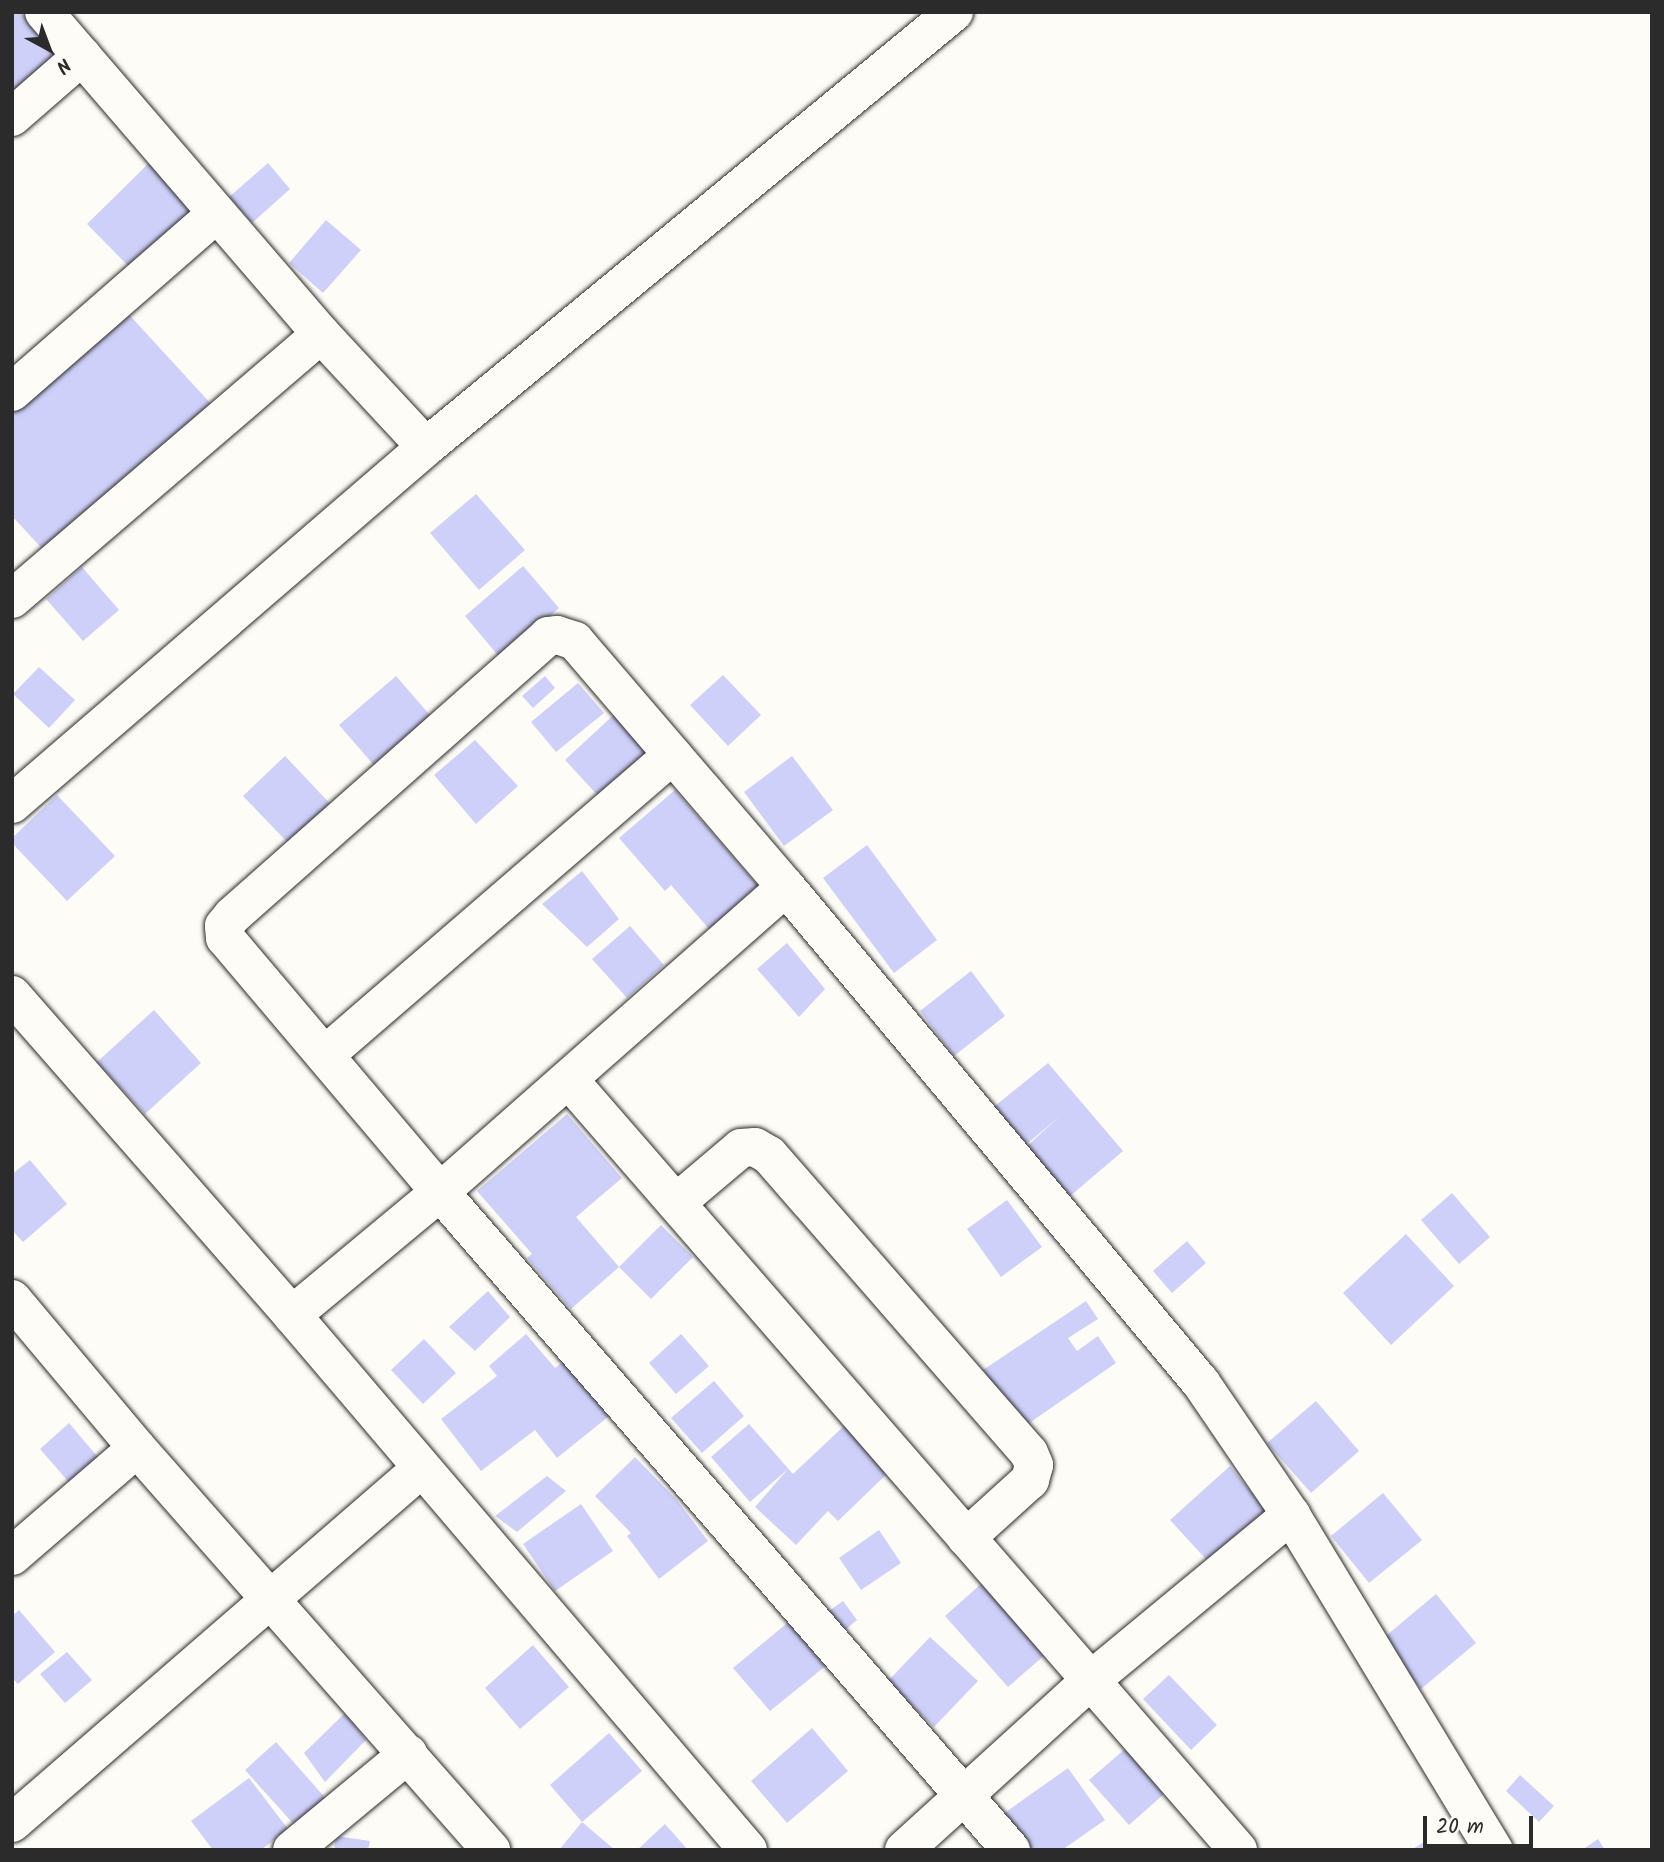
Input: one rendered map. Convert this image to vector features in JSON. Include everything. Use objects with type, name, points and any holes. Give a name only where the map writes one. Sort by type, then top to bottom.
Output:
[{"type":"street","points":[[44,12],[321,334],[426,447]]},
{"type":"street","points":[[12,804],[426,447],[954,12]]},
{"type":"street","points":[[12,117],[82,57]]},
{"type":"street","points":[[12,391],[217,213]]},
{"type":"street","points":[[12,599],[321,334]]},
{"type":"street","points":[[1011,1850],[440,1192],[225,938],[224,926],[232,916],[540,642],[557,635],[575,641],[786,887],[1186,1365],[1238,1433],[1291,1516],[1494,1850]]},
{"type":"street","points":[[325,1055],[673,755]]},
{"type":"street","points":[[292,1315],[440,1192],[786,887]]},
{"type":"street","points":[[12,995],[292,1315],[748,1850]]},
{"type":"street","points":[[569,1080],[1238,1850]]},
{"type":"street","points":[[676,1203],[741,1148],[755,1147],[769,1155],[1029,1453],[1034,1465],[1030,1480],[966,1538]]},
{"type":"street","points":[[18,1318],[271,1598],[491,1850]]},
{"type":"street","points":[[12,1556],[137,1448]]},
{"type":"street","points":[[12,1823],[422,1468]]},
{"type":"street","points":[[904,1850],[1090,1681],[1291,1516]]},
{"type":"street","points":[[292,1850],[408,1754]]},
{"type":"building","points":[[12,12],[20,12],[64,54],[12,108]]},
{"type":"building","points":[[150,162],[204,216],[141,279],[87,224]]},
{"type":"building","points":[[268,163],[290,189],[252,223],[229,197]]},
{"type":"building","points":[[326,220],[361,250],[323,293],[289,263]]},
{"type":"building","points":[[123,308],[213,406],[48,555],[12,516],[12,408]]},
{"type":"building","points":[[476,494],[525,550],[479,590],[430,533]]},
{"type":"building","points":[[523,566],[559,608],[501,659],[465,616]]},
{"type":"building","points":[[82,567],[119,610],[83,641],[46,599]]},
{"type":"building","points":[[39,667],[75,700],[49,728],[13,694]]},
{"type":"building","points":[[723,675],[761,715],[728,746],[690,705]]},
{"type":"building","points":[[396,676],[436,722],[379,771],[339,725]]},
{"type":"building","points":[[545,676],[555,688],[533,708],[522,696]]},
{"type":"building","points":[[578,683],[604,713],[556,752],[531,722]]},
{"type":"building","points":[[619,710],[656,751],[602,800],[565,760]]},
{"type":"building","points":[[475,740],[518,786],[476,824],[434,775]]},
{"type":"building","points":[[285,756],[338,812],[296,851],[243,796]]},
{"type":"building","points":[[792,756],[833,810],[784,846],[744,792]]},
{"type":"building","points":[[675,790],[765,894],[716,937],[671,885],[665,891],[619,838]]},
{"type":"building","points":[[57,795],[115,856],[67,901],[12,843],[12,838]]},
{"type":"building","points":[[867,845],[937,940],[894,973],[823,878]]},
{"type":"building","points":[[582,871],[619,919],[587,947],[542,904]]},
{"type":"building","points":[[630,926],[664,965],[627,998],[592,959]]},
{"type":"building","points":[[787,943],[825,989],[799,1017],[757,969]]},
{"type":"building","points":[[971,971],[1005,1016],[954,1056],[920,1011]]},
{"type":"building","points":[[154,1010],[201,1063],[145,1114],[97,1062]]},
{"type":"building","points":[[1048,1063],[1123,1151],[1069,1197],[1026,1147],[1060,1116],[1022,1148],[990,1110]]},
{"type":"building","points":[[567,1114],[622,1178],[576,1217],[619,1267],[571,1309],[527,1258],[532,1254],[477,1191]]},
{"type":"building","points":[[30,1160],[67,1204],[23,1242],[12,1230],[12,1174]]},
{"type":"building","points":[[1452,1193],[1490,1237],[1459,1264],[1421,1220]]},
{"type":"building","points":[[1007,1200],[1042,1247],[1001,1277],[967,1229]]},
{"type":"building","points":[[661,1225],[693,1257],[651,1299],[619,1267]]},
{"type":"building","points":[[1406,1234],[1454,1286],[1391,1345],[1343,1293]]},
{"type":"building","points":[[1187,1241],[1206,1263],[1172,1293],[1153,1271]]},
{"type":"building","points":[[488,1291],[510,1317],[475,1351],[449,1327]]},
{"type":"building","points":[[1086,1301],[1098,1319],[1068,1338],[1077,1351],[1098,1336],[1116,1363],[1022,1428],[983,1370]]},
{"type":"building","points":[[526,1334],[555,1368],[570,1357],[614,1412],[557,1458],[535,1430],[481,1471],[441,1419],[497,1376],[489,1366]]},
{"type":"building","points":[[681,1334],[709,1366],[676,1394],[649,1363]]},
{"type":"building","points":[[424,1339],[456,1373],[423,1404],[391,1370]]},
{"type":"building","points":[[714,1381],[744,1416],[702,1453],[671,1418]]},
{"type":"building","points":[[1316,1401],[1359,1451],[1311,1493],[1267,1443]]},
{"type":"building","points":[[69,1423],[102,1462],[73,1487],[40,1449]]},
{"type":"building","points":[[749,1424],[793,1474],[845,1425],[890,1471],[838,1521],[828,1511],[796,1545],[755,1507],[788,1469],[750,1502],[711,1457]]},
{"type":"building","points":[[635,1457],[676,1499],[708,1541],[659,1579],[627,1536],[631,1533],[595,1496]]},
{"type":"building","points":[[1230,1466],[1272,1518],[1215,1569],[1170,1520]]},
{"type":"building","points":[[547,1476],[566,1491],[517,1532],[495,1516]]},
{"type":"building","points":[[1383,1493],[1422,1540],[1369,1583],[1331,1536]]},
{"type":"building","points":[[581,1504],[613,1551],[555,1591],[523,1544]]},
{"type":"building","points":[[879,1530],[901,1563],[861,1590],[839,1558]]},
{"type":"building","points":[[982,1583],[1046,1654],[1008,1687],[945,1616]]},
{"type":"building","points":[[1436,1594],[1476,1643],[1421,1689],[1381,1640]]},
{"type":"building","points":[[843,1601],[857,1620],[844,1631],[829,1611]]},
{"type":"building","points":[[19,1610],[55,1652],[18,1684],[12,1678],[12,1616]]},
{"type":"building","points":[[792,1619],[828,1664],[770,1711],[733,1668]]},
{"type":"building","points":[[930,1637],[978,1681],[934,1727],[887,1682]]},
{"type":"building","points":[[533,1645],[569,1687],[520,1729],[485,1688]]},
{"type":"building","points":[[67,1652],[92,1680],[65,1703],[40,1674]]},
{"type":"building","points":[[1169,1675],[1217,1725],[1191,1750],[1143,1699]]},
{"type":"building","points":[[345,1713],[366,1740],[325,1782],[304,1753]]},
{"type":"building","points":[[812,1728],[848,1771],[787,1823],[751,1781]]},
{"type":"building","points":[[609,1733],[642,1771],[582,1822],[550,1785]]},
{"type":"building","points":[[276,1742],[336,1810],[306,1838],[245,1770]]},
{"type":"building","points":[[1125,1749],[1164,1794],[1129,1825],[1089,1780]]},
{"type":"building","points":[[1068,1768],[1105,1820],[1062,1850],[1028,1850],[1003,1814]]},
{"type":"building","points":[[1520,1775],[1554,1806],[1539,1822],[1506,1791]]},
{"type":"building","points":[[249,1778],[288,1829],[261,1850],[213,1850],[191,1821]]},
{"type":"building","points":[[582,1822],[615,1850],[559,1850]]},
{"type":"building","points":[[665,1824],[688,1850],[637,1850]]},
{"type":"building","points":[[336,1836],[370,1841],[368,1850],[334,1850]]},
{"type":"building","points":[[1598,1839],[1605,1850],[1582,1850]]},
{"type":"building","points":[[1424,1842],[1429,1850],[1411,1850]]}]
